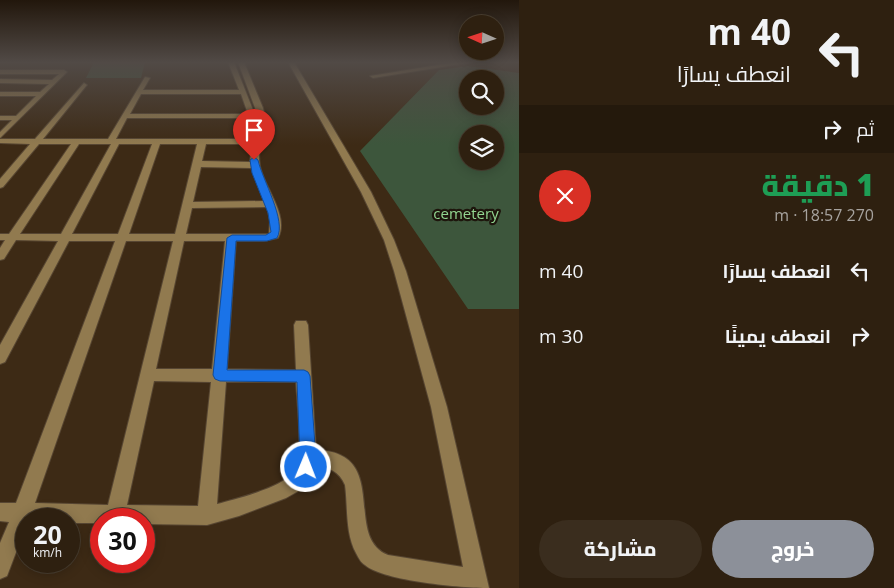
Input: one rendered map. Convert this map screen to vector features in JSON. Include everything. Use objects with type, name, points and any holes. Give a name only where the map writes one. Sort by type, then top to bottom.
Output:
[{"type":"street","points":[[0,136],[47,89]]},
{"type":"street","points":[[0,185],[80,89]]},
{"type":"street","points":[[0,358],[65,237],[140,89]]},
{"type":"street","points":[[0,141],[256,142],[265,139],[266,136],[259,108],[252,89]]},
{"type":"street","points":[[306,89],[362,184],[377,214],[400,271],[439,407],[477,584],[376,562],[366,552],[360,540],[353,484],[348,471],[344,466],[332,460],[308,459]]},
{"type":"street","points":[[0,236],[267,238],[274,236],[275,223],[255,165],[256,142],[251,116],[242,92],[138,92]]},
{"type":"street","points":[[0,94],[42,94]]},
{"type":"street","points":[[0,102],[34,102]]},
{"type":"street","points":[[125,116],[251,116]]},
{"type":"street","points":[[0,118],[18,118]]},
{"type":"street","points":[[0,256],[77,142]]},
{"type":"street","points":[[23,508],[157,142]]},
{"type":"street","points":[[117,508],[202,142]]},
{"type":"street","points":[[197,164],[255,165]]},
{"type":"street","points":[[188,205],[270,204]]},
{"type":"street","points":[[208,516],[232,238]]},
{"type":"street","points":[[155,516],[208,516],[224,513],[290,487],[303,475],[308,459],[301,325]]},
{"type":"street","points":[[148,375],[304,376]]},
{"type":"street","points":[[0,512],[15,512]]},
{"type":"street","points":[[0,569],[15,530]]},
{"type":"green space","name":"cemetery","points":[[420,89],[459,89],[459,115],[504,115],[504,89],[519,89],[519,309],[468,309],[360,151]]},
{"type":"route","points":[[254,160],[256,173],[273,213],[276,232],[270,238],[232,238],[220,375],[304,376],[308,459],[306,467]]}]
